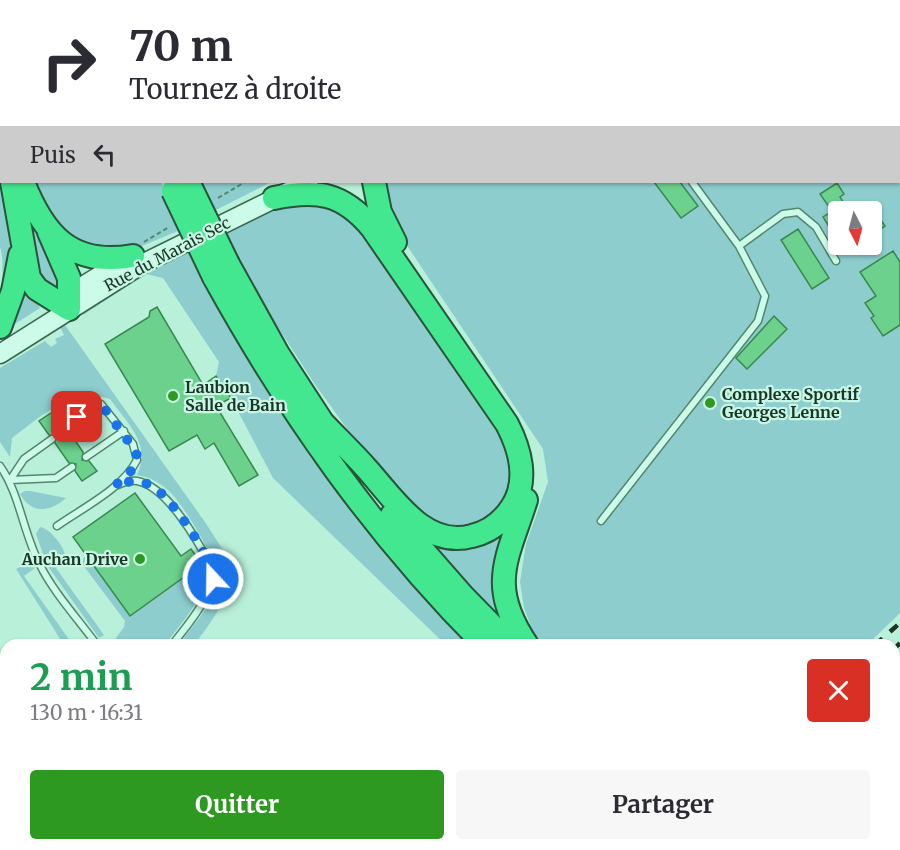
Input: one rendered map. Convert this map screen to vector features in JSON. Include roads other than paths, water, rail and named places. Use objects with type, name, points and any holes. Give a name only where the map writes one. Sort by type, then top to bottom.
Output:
[{"type":"highway","points":[[12,183],[25,266],[32,283],[65,302],[65,265],[24,183]]},
{"type":"highway","points":[[322,422],[412,519],[438,536],[466,538],[487,531],[504,518],[519,492],[521,477],[519,454],[507,424],[382,242],[359,213],[342,183]]},
{"type":"highway","points":[[360,183],[378,220],[504,402],[523,440],[528,464],[528,488],[507,552],[504,585],[511,618],[523,639]]},
{"type":"highway","points":[[374,183],[380,212],[396,244]]},
{"type":"highway","points":[[180,185],[273,380],[329,462],[385,534],[480,639]]},
{"type":"highway","points":[[278,190],[319,194],[339,200],[359,213]]},
{"type":"highway","points":[[49,232],[62,244],[87,256],[110,258],[134,256]]},
{"type":"highway","points":[[0,327],[15,282],[21,242]]},
{"type":"highway","points":[[221,271],[322,422],[408,535],[504,639]]},
{"type":"street","name":"Rue du Marais Sec","points":[[0,354],[65,302],[134,256],[278,190],[304,183]]},
{"type":"street","name":"Rue du Marais Sec","points":[[0,339],[65,302],[278,190]]},
{"type":"lane","points":[[601,521],[758,321],[765,296],[739,246],[693,183]]},
{"type":"lane","points":[[739,246],[783,214],[798,212],[816,227],[836,261]]},
{"type":"lane","points":[[57,526],[115,486],[132,470],[137,460],[137,453],[124,431],[101,404],[89,408],[65,426]]},
{"type":"lane","points":[[87,457],[124,431]]},
{"type":"lane","points":[[10,480],[24,459],[52,439]]},
{"type":"lane","points":[[0,465],[10,480],[17,508],[40,566],[93,639]]},
{"type":"lane","points":[[10,480],[56,478],[72,467]]},
{"type":"lane","points":[[115,486],[129,480],[154,488],[168,501],[212,568],[213,579],[208,591],[176,639]]},
{"type":"railway","points":[[882,639],[900,623]]},
{"type":"place","name":"Laubion Salle de Bain","points":[[173,396]]},
{"type":"place","name":"Complexe Sportif Georges Lenne","points":[[710,403]]},
{"type":"place","name":"Auchan Drive","points":[[140,559]]}]
